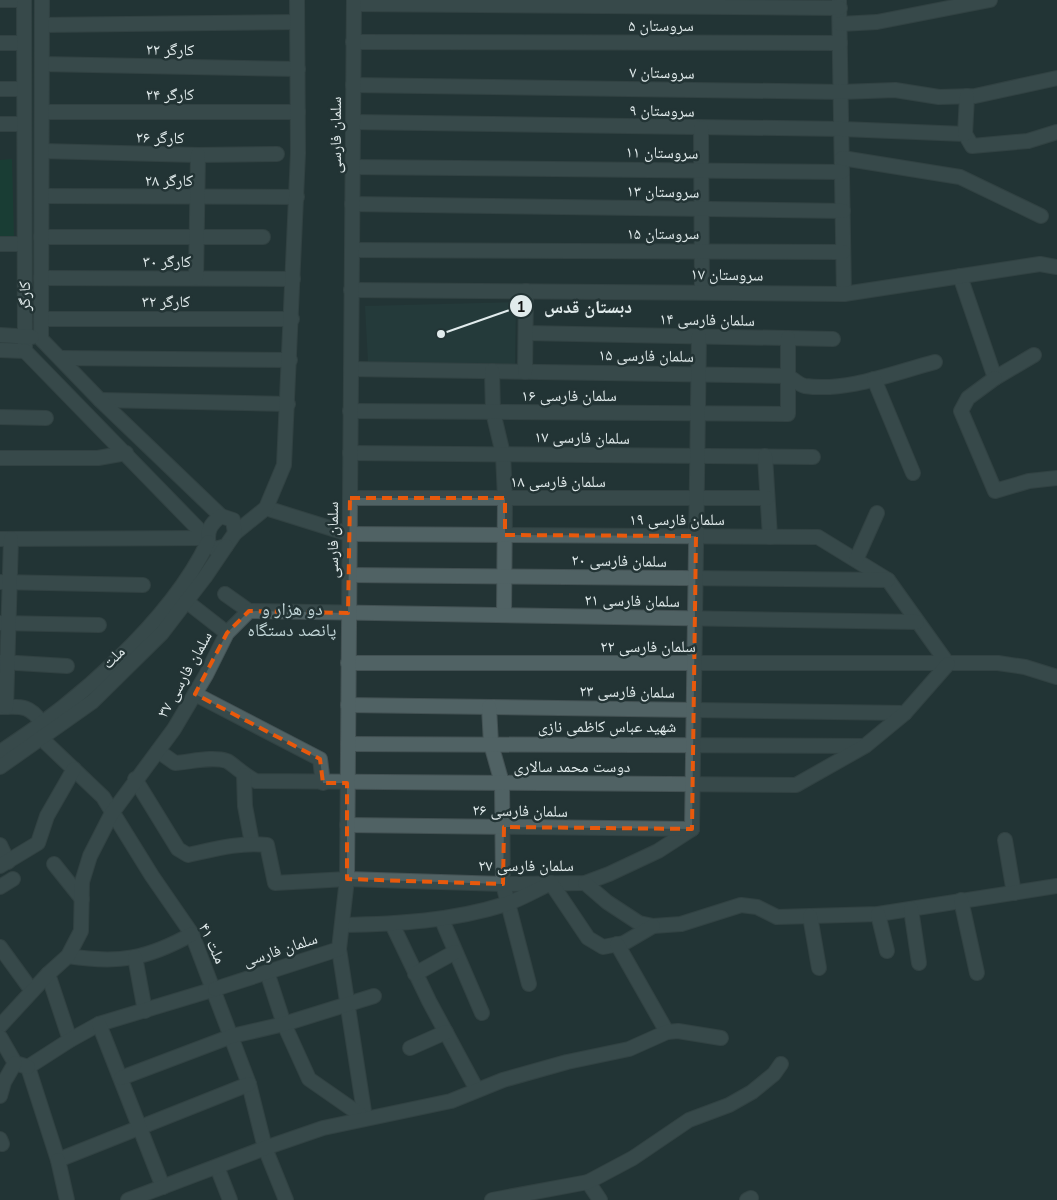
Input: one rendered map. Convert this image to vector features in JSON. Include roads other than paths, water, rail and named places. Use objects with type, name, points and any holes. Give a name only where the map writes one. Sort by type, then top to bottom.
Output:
[{"type":"street","points":[[0,0],[24,0]]},
{"type":"street","name":"کارگر","points":[[24,0],[25,351]]},
{"type":"street","name":"کارگر","points":[[41,339],[42,0]]},
{"type":"street","points":[[25,351],[126,453],[215,549],[226,546],[234,533],[266,508],[284,465],[288,404],[297,197],[297,0]]},
{"type":"street","points":[[840,24],[877,22],[990,0]]},
{"type":"street","points":[[354,2],[483,5],[840,4],[844,294]]},
{"type":"street","name":"سلمان فارسی","points":[[22,1065],[99,1024],[339,949],[347,879],[354,2]]},
{"type":"street","points":[[42,25],[297,22]]},
{"type":"street","name":"سروستان ۵","points":[[353,42],[840,44]]},
{"type":"street","points":[[0,43],[24,43]]},
{"type":"street","name":"کارگر ۲۲","points":[[42,64],[298,69]]},
{"type":"street","name":"سروستان ۷","points":[[353,85],[841,92],[895,90],[939,97],[966,96],[1057,78]]},
{"type":"street","points":[[0,89],[24,90]]},
{"type":"street","points":[[966,96],[965,134],[972,146],[1028,141],[1057,132]]},
{"type":"street","name":"کارگر ۲۴","points":[[42,112],[298,112]]},
{"type":"street","name":"سروستان ۹","points":[[353,122],[842,129],[965,134]]},
{"type":"street","points":[[0,124],[24,124]]},
{"type":"street","points":[[702,128],[702,292]]},
{"type":"street","name":"کارگر ۲۶","points":[[42,151],[198,155],[277,154]]},
{"type":"street","points":[[196,278],[198,155]]},
{"type":"street","name":"سروستان ۱۱","points":[[352,167],[702,170],[842,165],[960,177],[1041,216]]},
{"type":"street","name":"کارگر ۲۸","points":[[42,196],[297,197]]},
{"type":"street","name":"سروستان ۱۳","points":[[352,204],[843,211]]},
{"type":"street","name":"کارگر ۳۰","points":[[41,237],[263,237]]},
{"type":"street","points":[[0,244],[24,244]]},
{"type":"street","name":"سروستان ۱۵","points":[[352,250],[844,252]]},
{"type":"street","name":"سروستان ۱۷","points":[[526,291],[844,294],[1040,264],[1057,267]]},
{"type":"street","points":[[960,276],[995,378]]},
{"type":"street","name":"کارگر ۳۰","points":[[41,278],[293,279]]},
{"type":"street","points":[[351,290],[526,291],[525,372]]},
{"type":"street","name":"کارگر ۳۲","points":[[41,319],[292,319]]},
{"type":"street","name":"سلمان فارسی ۱۴","points":[[526,333],[833,338]]},
{"type":"street","points":[[0,334],[24,335],[41,339],[100,400],[221,516],[232,520],[234,533]]},
{"type":"street","points":[[692,829],[699,336]]},
{"type":"street","points":[[788,338],[788,376]]},
{"type":"street","points":[[0,350],[25,351],[41,339]]},
{"type":"street","points":[[1034,355],[995,378],[968,398],[961,411],[994,491],[1029,481],[1057,478]]},
{"type":"street","points":[[60,358],[290,360]]},
{"type":"street","name":"سلمان فارسی ۱۵","points":[[351,369],[788,376],[803,386],[833,386],[874,379],[935,362]]},
{"type":"street","points":[[492,371],[492,412],[503,454],[505,498],[504,615]]},
{"type":"street","name":"سلمان فارسی ۱۶","points":[[350,411],[788,414],[788,376]]},
{"type":"street","points":[[874,379],[913,473]]},
{"type":"street","points":[[100,400],[288,404]]},
{"type":"street","points":[[0,417],[46,418]]},
{"type":"street","name":"سلمان فارسی ۱۷","points":[[350,452],[814,457]]},
{"type":"street","points":[[0,458],[98,458],[126,453]]},
{"type":"street","points":[[765,456],[770,537]]},
{"type":"street","name":"سلمان فارسی ۱۸","points":[[350,498],[767,498]]},
{"type":"street","name":"سلمان فارسی ۱۹","points":[[266,508],[349,534],[818,537],[888,580],[948,664]]},
{"type":"street","points":[[856,560],[878,513]]},
{"type":"street","points":[[208,540],[212,524],[221,516]]},
{"type":"street","points":[[42,722],[34,712],[24,707],[3,707],[5,539],[208,540]]},
{"type":"street","name":"ملت","points":[[0,752],[85,690],[154,622],[197,565],[208,540]]},
{"type":"street","name":"ملت","points":[[0,767],[92,702],[162,633],[226,546]]},
{"type":"street","name":"سلمان فارسی ۲۰","points":[[349,575],[888,580]]},
{"type":"street","points":[[5,582],[143,584]]},
{"type":"street","points":[[225,594],[249,611],[348,613]]},
{"type":"street","points":[[186,601],[226,633]]},
{"type":"street","name":"سلمان فارسی ۳۷","points":[[68,956],[81,931],[82,882],[90,856],[112,813],[158,750],[195,694],[226,633],[249,611]]},
{"type":"street","name":"سلمان فارسی ۲۱","points":[[348,613],[917,622]]},
{"type":"street","points":[[4,623],[98,625]]},
{"type":"street","points":[[3,662],[67,666]]},
{"type":"street","name":"سلمان فارسی ۲۲","points":[[348,663],[948,664]]},
{"type":"street","points":[[865,746],[905,713],[948,664],[998,663],[1025,667],[1057,677]]},
{"type":"street","points":[[195,694],[320,758],[323,782]]},
{"type":"street","name":"سلمان فارسی ۲۳","points":[[348,705],[905,713]]},
{"type":"street","points":[[489,707],[491,744],[502,783],[504,827],[503,884],[529,984]]},
{"type":"street","name":"ملت ۴۱","points":[[41,738],[104,797],[112,813],[192,934],[215,989],[249,1084],[265,1148],[286,1200]]},
{"type":"street","name":"شهید عباس کاظمی نازی","points":[[348,744],[865,746]]},
{"type":"street","name":"دوست محمد سالاری","points":[[158,750],[175,763],[214,759],[228,762],[244,775],[256,781],[796,785],[865,746]]},
{"type":"street","points":[[0,845],[4,864],[38,843],[47,816],[74,769]]},
{"type":"street","points":[[135,779],[178,849],[188,855],[252,843],[244,806],[244,775]]},
{"type":"street","name":"سلمان فارسی ۲۶","points":[[347,826],[692,829]]},
{"type":"street","name":"سلمان فارسی ۲۷","points":[[252,843],[268,845],[275,883],[347,879],[503,884],[585,883],[658,851],[692,829]]},
{"type":"street","points":[[1004,840],[1014,893]]},
{"type":"street","points":[[54,864],[82,899]]},
{"type":"street","points":[[0,887],[12,879]]},
{"type":"street","points":[[342,925],[442,920],[507,903],[551,883],[588,938],[603,947],[624,943],[653,926]]},
{"type":"street","points":[[585,883],[607,902],[639,923],[653,926],[682,924],[741,905],[757,907],[777,917],[878,914],[1057,886]]},
{"type":"street","points":[[961,900],[978,972]]},
{"type":"street","points":[[911,909],[919,963]]},
{"type":"street","points":[[878,914],[887,951]]},
{"type":"street","points":[[810,916],[819,968]]},
{"type":"street","points":[[442,920],[482,1013]]},
{"type":"street","points":[[392,924],[415,974],[477,1090]]},
{"type":"street","points":[[0,1026],[48,974],[68,956],[99,961],[135,957],[162,950],[192,934]]},
{"type":"street","points":[[617,944],[667,1032]]},
{"type":"street","points":[[0,947],[32,991]]},
{"type":"street","points":[[339,949],[365,1118]]},
{"type":"street","points":[[415,974],[455,952]]},
{"type":"street","points":[[135,957],[145,1011]]},
{"type":"street","points":[[267,972],[284,1024],[309,1079],[365,1118]]},
{"type":"street","points":[[48,974],[70,1040]]},
{"type":"street","points":[[120,1078],[232,1036],[284,1024],[374,996]]},
{"type":"street","points":[[99,1024],[163,1187]]},
{"type":"street","points":[[128,1200],[323,1128],[451,1101],[477,1090],[567,1062],[628,1049],[667,1032],[678,1031],[721,1038]]},
{"type":"street","points":[[410,1048],[446,1032]]},
{"type":"street","points":[[0,1037],[22,1065],[58,1160],[67,1200]]},
{"type":"street","points":[[492,1200],[588,1182],[632,1158],[689,1120],[728,1105],[752,1092],[774,1074],[781,1064]]},
{"type":"street","points":[[0,1096],[4,1082],[22,1065]]},
{"type":"street","points":[[58,1160],[249,1084]]},
{"type":"street","points":[[217,1167],[230,1200]]},
{"type":"street","points":[[588,1182],[600,1200]]},
{"type":"place","name":"دبستان قدس","points":[[441,334]]},
{"type":"district","name":"دو هزار و پانصد دستگاه","points":[[292,619]]}]
